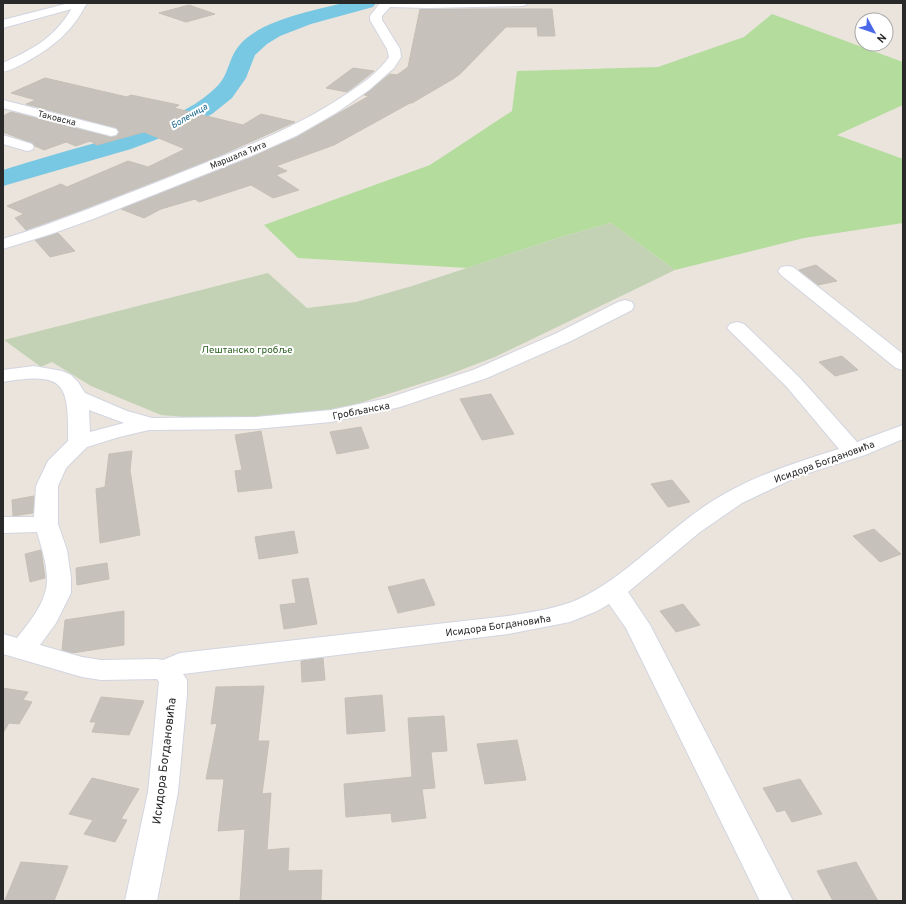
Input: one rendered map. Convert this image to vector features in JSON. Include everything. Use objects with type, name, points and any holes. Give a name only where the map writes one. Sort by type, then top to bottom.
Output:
[{"type":"street","points":[[3,24],[81,3]]},
{"type":"street","points":[[3,68],[33,53],[56,38],[73,19],[81,3]]},
{"type":"street","points":[[386,3],[428,5],[522,3]]},
{"type":"street","name":"Маршала Тита","points":[[3,244],[65,224],[232,158],[290,133],[315,119],[379,77],[392,63],[395,57],[394,51],[376,20],[376,16],[386,3]]},
{"type":"street","name":"Таковска","points":[[3,104],[111,132]]},
{"type":"street","points":[[3,139],[27,147]]},
{"type":"street","points":[[787,271],[903,364]]},
{"type":"street","name":"Гробљанска","points":[[46,524],[47,486],[56,466],[79,442],[108,433],[149,424],[256,423],[330,416],[393,403],[480,374],[564,337],[625,306]]},
{"type":"street","points":[[737,328],[793,382],[853,451]]},
{"type":"street","points":[[3,376],[33,372],[50,373],[70,384],[76,397],[79,442]]},
{"type":"street","points":[[76,397],[120,415],[149,424]]},
{"type":"street","name":"Исидора Богдановића","points":[[140,901],[163,792],[173,695],[173,680],[166,671],[180,663],[508,625],[561,616],[588,605],[613,590],[692,527],[734,498],[791,471],[899,437]]},
{"type":"street","points":[[3,525],[46,524],[55,550],[59,578],[58,593],[43,624],[13,647]]},
{"type":"street","points":[[613,590],[637,625],[777,901]]},
{"type":"street","points":[[13,647],[82,667],[101,670],[157,669],[166,671]]},
{"type":"green space","points":[[772,14],[854,44],[854,52],[876,52],[903,62],[903,105],[837,135],[903,159],[903,223],[804,238],[675,270],[611,223],[564,236],[467,268],[298,258],[264,225],[430,165],[512,111],[517,71],[658,67],[744,37]]},
{"type":"green space","name":"Лештанско гробље","points":[[611,223],[675,270],[495,357],[445,376],[334,411],[296,417],[209,419],[161,415],[91,386],[52,362],[41,367],[4,340],[268,273],[307,308],[356,302],[412,286],[564,236]]},
{"type":"building","points":[[189,5],[215,14],[186,22],[159,13]]},
{"type":"building","points":[[420,9],[552,9],[555,36],[538,36],[537,27],[506,27],[460,74],[453,79],[334,145],[276,166],[287,171],[276,175],[299,190],[273,198],[251,185],[199,202],[195,199],[161,209],[144,218],[121,209],[252,157],[297,137],[369,96],[364,95],[390,74],[397,75],[408,67]]},
{"type":"building","points":[[353,68],[374,71],[347,92],[326,88]]},
{"type":"building","points":[[45,78],[127,97],[131,95],[179,105],[174,108],[243,125],[261,114],[295,122],[212,159],[26,230],[15,218],[24,214],[7,206],[61,184],[67,187],[128,161],[148,167],[185,149],[144,132],[97,145],[90,141],[76,146],[66,142],[44,150],[32,143],[3,132],[3,116],[11,112],[111,137],[117,136],[119,131],[116,128],[26,104],[36,100],[11,93]]},
{"type":"building","points":[[58,233],[75,251],[50,257],[35,240]]},
{"type":"building","points":[[816,265],[837,281],[818,285],[799,270]]},
{"type":"building","points":[[842,356],[858,370],[835,376],[819,362]]},
{"type":"building","points":[[491,394],[514,434],[482,440],[460,399]]},
{"type":"building","points":[[361,427],[369,448],[337,454],[330,432]]},
{"type":"building","points":[[261,431],[272,488],[238,492],[235,471],[242,470],[235,435]]},
{"type":"building","points":[[132,451],[130,470],[140,535],[100,543],[96,489],[105,487],[109,454]]},
{"type":"building","points":[[672,480],[690,502],[668,507],[651,484]]},
{"type":"building","points":[[34,496],[33,513],[13,516],[12,500]]},
{"type":"building","points":[[874,529],[901,554],[880,562],[853,536]]},
{"type":"building","points":[[294,531],[298,553],[259,559],[255,537]]},
{"type":"building","points":[[41,550],[45,578],[30,582],[25,554]]},
{"type":"building","points":[[107,563],[109,579],[77,585],[76,568]]},
{"type":"building","points":[[308,578],[317,624],[284,629],[280,605],[296,603],[292,580]]},
{"type":"building","points":[[424,579],[435,605],[398,613],[388,587]]},
{"type":"building","points":[[683,604],[700,625],[676,632],[660,611]]},
{"type":"building","points":[[124,611],[124,645],[72,653],[62,650],[65,620]]},
{"type":"building","points":[[323,658],[325,680],[302,682],[301,661]]},
{"type":"building","points":[[264,686],[258,741],[269,741],[262,794],[271,793],[267,850],[289,848],[288,871],[322,870],[321,901],[240,901],[245,829],[218,831],[224,779],[206,779],[217,723],[211,724],[216,687]]},
{"type":"building","points":[[3,688],[28,692],[23,700],[32,702],[19,724],[9,723],[3,733]]},
{"type":"building","points":[[382,695],[385,731],[347,734],[345,698]]},
{"type":"building","points":[[101,697],[144,701],[129,735],[92,732],[96,722],[90,722]]},
{"type":"building","points":[[444,716],[447,751],[431,752],[435,788],[422,789],[426,818],[392,822],[391,813],[346,817],[344,784],[412,777],[408,718]]},
{"type":"building","points":[[517,740],[526,780],[485,784],[477,744]]},
{"type":"building","points":[[92,778],[139,789],[121,819],[127,820],[115,842],[84,834],[93,820],[69,814]]},
{"type":"building","points":[[800,779],[822,814],[792,822],[785,810],[777,812],[763,788]]},
{"type":"building","points":[[21,862],[68,866],[54,901],[5,900]]},
{"type":"building","points":[[856,862],[878,901],[833,901],[817,871]]},
{"type":"waterway","name":"Болечица","points":[[3,178],[148,135],[186,119],[203,109],[223,93],[235,78],[246,51],[260,39],[273,31],[288,25],[366,3]]}]
